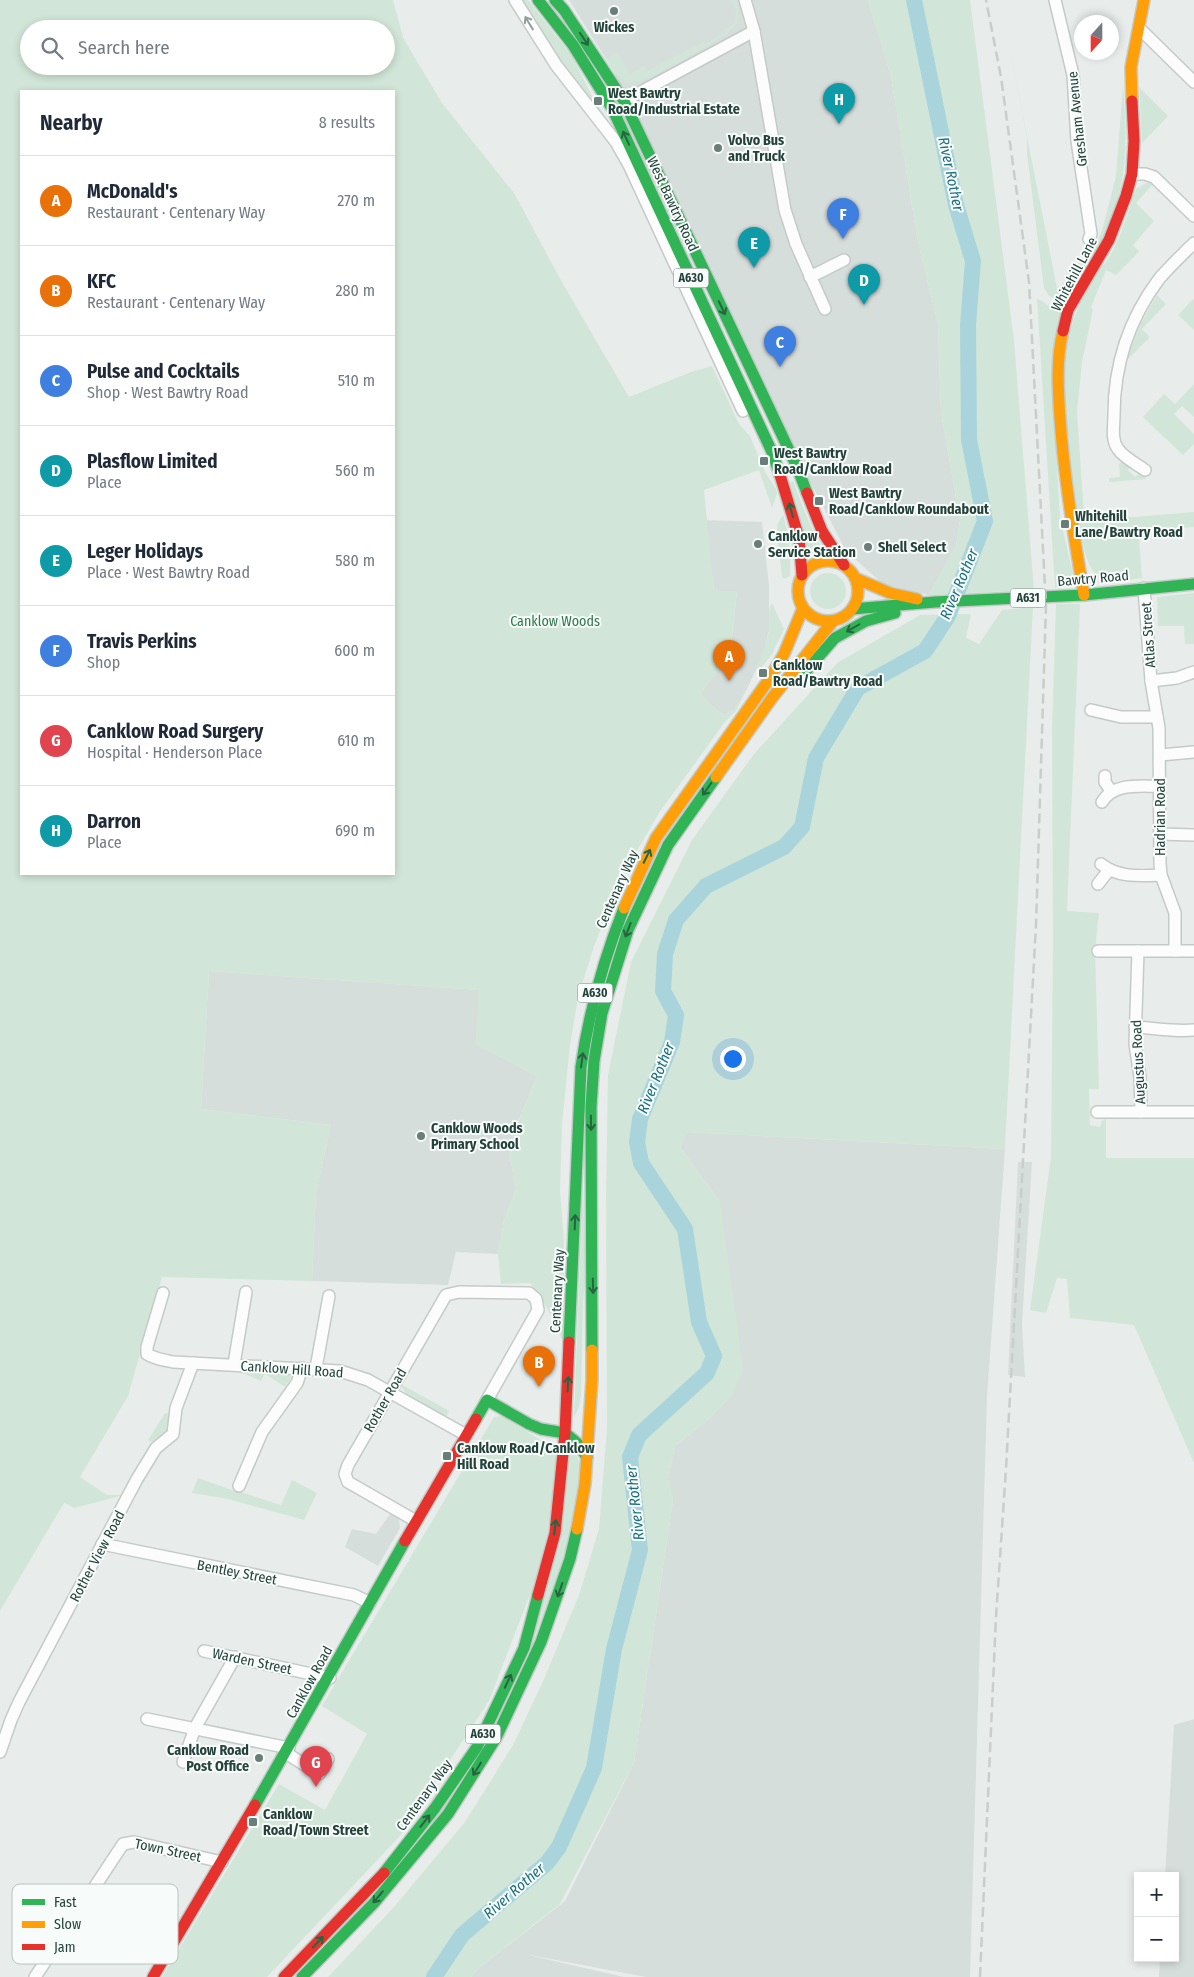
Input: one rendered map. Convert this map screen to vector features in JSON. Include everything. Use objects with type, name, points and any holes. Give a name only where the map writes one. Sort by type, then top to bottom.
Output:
[{"type":"main road","name":"West Bawtry Road","points":[[538,0],[573,45],[612,108],[772,452],[799,538],[802,575]]},
{"type":"main road","name":"West Bawtry Road","points":[[555,0],[564,10],[624,101],[797,467],[822,531],[844,565]]},
{"type":"main road","name":"Whitehill Lane","points":[[1084,595],[1063,466],[1058,383],[1059,348],[1068,310],[1109,240],[1126,196],[1132,174],[1134,141],[1131,66],[1144,0]]},
{"type":"main road","points":[[743,411],[749,425],[772,452]]},
{"type":"main road","points":[[802,575],[809,567],[819,562],[829,560],[844,565]]},
{"type":"main road","name":"A630","points":[[844,565],[855,578]]},
{"type":"main road","name":"A630","points":[[802,575],[798,591],[803,608]]},
{"type":"main road","points":[[852,609],[858,596],[855,578]]},
{"type":"main road","name":"Bawtry Road","points":[[855,578],[890,593],[939,602]]},
{"type":"main road","name":"Bawtry Road","points":[[852,609],[939,602],[972,602],[1084,595],[1194,584]]},
{"type":"main road","name":"A630","points":[[735,749],[835,638],[866,621],[939,602]]},
{"type":"main road","points":[[803,608],[816,619],[833,621]]},
{"type":"main road","name":"Centenary Way","points":[[284,1977],[387,1870],[435,1808],[477,1747],[524,1648],[555,1533],[566,1433],[581,1067],[586,1031],[601,970],[618,921],[656,838],[761,691],[784,654],[803,608]]},
{"type":"main road","name":"A630","points":[[587,1457],[591,1400],[593,1312],[591,1107],[594,1062],[602,1013],[628,930],[668,845],[772,698],[833,621],[845,616],[852,609]]},
{"type":"main road","points":[[487,1400],[535,1426],[566,1433],[578,1443],[587,1457]]},
{"type":"main road","name":"Canklow Road","points":[[178,1935],[330,1678],[370,1602],[487,1400]]},
{"type":"main road","points":[[566,1433],[573,1431],[581,1422],[591,1400]]},
{"type":"main road","name":"Centenary Way","points":[[302,1977],[374,1902],[448,1814],[496,1738],[534,1659],[570,1559],[580,1519],[587,1457]]},
{"type":"main road","name":"Canklow Road","points":[[153,1977],[161,1964]]},
{"type":"street","name":"West Bawtry Road","points":[[515,0],[556,65],[616,142],[629,165],[743,411]]},
{"type":"street","points":[[745,0],[754,31],[785,210],[796,244],[825,309]]},
{"type":"street","name":"Gresham Avenue","points":[[1055,0],[1073,75],[1076,125],[1091,234],[1089,239]]},
{"type":"street","points":[[1139,28],[1194,82]]},
{"type":"street","points":[[624,101],[754,31]]},
{"type":"street","points":[[1132,174],[1145,174],[1154,177],[1194,216]]},
{"type":"street","points":[[1145,470],[1123,454],[1115,444],[1114,408],[1117,371],[1124,344],[1152,290],[1169,268],[1194,243]]},
{"type":"street","points":[[810,277],[844,260]]},
{"type":"street","name":"Atlas Street","points":[[1144,588],[1151,682]]},
{"type":"street","points":[[1151,682],[1177,678],[1194,672]]},
{"type":"street","name":"Hadrian Road","points":[[1151,682],[1157,717],[1160,755],[1161,875],[1175,913],[1175,951]]},
{"type":"street","points":[[1091,710],[1121,717],[1157,717]]},
{"type":"street","points":[[1160,755],[1194,752]]},
{"type":"street","points":[[1105,776],[1105,782],[1111,791]]},
{"type":"street","points":[[1102,802],[1111,791],[1130,787],[1160,786]]},
{"type":"street","points":[[1160,834],[1194,835]]},
{"type":"street","points":[[1098,884],[1105,867],[1133,876],[1161,875]]},
{"type":"street","points":[[1098,951],[1194,951]]},
{"type":"street","name":"Augustus Road","points":[[1138,951],[1139,979],[1135,1044],[1140,1077],[1140,1112]]},
{"type":"street","points":[[1135,1027],[1152,1027],[1170,1032],[1194,1030]]},
{"type":"street","points":[[1096,1112],[1194,1112]]},
{"type":"street","points":[[234,1364],[246,1292]]},
{"type":"street","name":"Rother Road","points":[[416,1521],[348,1482],[345,1474],[446,1295],[458,1292],[494,1292]]},
{"type":"street","name":"Canklow Road","points":[[487,1400],[538,1310],[536,1300],[529,1293],[494,1292]]},
{"type":"street","name":"Canklow Hill Road","points":[[163,1293],[147,1347],[147,1354],[158,1359],[192,1363],[316,1368],[355,1375],[390,1392],[466,1435]]},
{"type":"street","points":[[316,1368],[329,1296]]},
{"type":"street","name":"Rother View Road","points":[[0,1752],[19,1702],[102,1544],[152,1454],[173,1434],[176,1408],[192,1363]]},
{"type":"street","points":[[240,1486],[262,1432],[297,1382],[302,1368]]},
{"type":"street","name":"Bentley Street","points":[[102,1544],[354,1595],[370,1602]]},
{"type":"street","name":"Warden Street","points":[[204,1651],[330,1678]]},
{"type":"street","points":[[183,1762],[195,1728],[235,1657]]},
{"type":"street","points":[[147,1719],[195,1728],[288,1750],[319,1774],[328,1759]]},
{"type":"street","name":"Town Street","points":[[97,1884],[123,1844],[134,1842],[222,1862]]},
{"type":"street","name":"Town Street","points":[[35,1977],[44,1964]]},
{"type":"shaded area","points":[[569,0],[868,0],[891,76],[917,237],[938,324],[941,412],[960,520],[956,546],[929,595],[883,584],[846,551],[798,458],[614,72]]},
{"type":"shaded area","points":[[705,520],[762,522],[769,586],[769,630],[764,652],[748,687],[735,709],[725,715],[717,711],[700,694],[730,654],[737,591],[714,591]]},
{"type":"shaded area","name":"Canklow Woods Primary School","points":[[209,971],[480,990],[476,1044],[537,1076],[508,1147],[516,1188],[504,1221],[498,1254],[456,1252],[448,1285],[312,1281],[316,1192],[331,1125],[201,1109]]},
{"type":"shaded area","points":[[687,1132],[1005,1149],[987,1397],[970,1977],[646,1977],[524,1954],[624,1977],[471,1977],[479,1968],[565,1901],[634,1763],[673,1500],[668,1479],[675,1446],[709,1419],[720,1202],[680,1147]]},
{"type":"shaded area","points":[[1018,1162],[1032,1162],[1022,1324],[1025,1377],[1008,1375]]},
{"type":"shaded area","points":[[390,1514],[399,1519],[400,1528],[378,1566],[345,1547],[352,1529],[376,1534]]},
{"type":"shaded area","points":[[1194,1719],[1194,1977],[1159,1977],[1160,1962],[1179,1962],[1179,1872],[1165,1872],[1174,1725]]},
{"type":"green space","name":"Canklow Woods","points":[[0,0],[393,0],[403,37],[412,53],[442,103],[514,193],[563,284],[629,397],[691,372],[712,366],[739,424],[750,436],[765,472],[776,489],[777,494],[772,508],[759,470],[704,490],[714,591],[737,591],[730,654],[700,694],[717,711],[725,715],[735,709],[748,687],[736,711],[725,722],[659,813],[621,878],[594,946],[578,997],[570,1046],[562,1123],[560,1191],[564,1241],[563,1341],[547,1308],[530,1283],[501,1284],[498,1254],[504,1221],[516,1188],[508,1147],[537,1076],[476,1044],[479,990],[209,971],[201,1109],[331,1125],[316,1192],[312,1281],[162,1277],[128,1396],[80,1477],[107,1495],[124,1495],[74,1508],[64,1503],[0,1611]]},
{"type":"green space","points":[[520,0],[528,0],[572,56],[592,96],[617,134],[566,69]]},
{"type":"green space","points":[[731,0],[736,0],[739,16],[737,23],[729,32],[643,81],[627,83],[614,72],[606,59],[618,53],[630,74],[644,66],[647,71],[704,42],[705,44],[725,33],[724,30],[735,23],[736,10]]},
{"type":"green space","points":[[868,0],[970,0],[1014,340],[1034,590],[929,595],[956,546],[960,520],[941,412],[938,324],[917,237],[891,76]]},
{"type":"green space","points":[[1000,0],[1058,293],[1073,266],[1084,260],[1093,249],[1102,231],[1116,176],[1123,86],[1125,147],[1121,185],[1110,221],[1094,255],[1066,304],[1049,296],[1044,288],[1027,154],[1027,138]]},
{"type":"green space","points":[[1139,87],[1168,116],[1142,143]]},
{"type":"green space","points":[[1148,182],[1153,184],[1136,203],[1154,221],[1133,245],[1139,252],[1116,275],[1106,270],[1091,307],[1093,309],[1082,362],[1077,412],[1084,516],[1135,517],[1194,512],[1194,527],[1151,530],[1150,537],[1139,537],[1142,578],[1113,582],[1103,580],[1093,571],[1083,545],[1065,421],[1064,375],[1070,332],[1078,307],[1096,273],[1113,251],[1136,189]]},
{"type":"green space","points":[[1157,295],[1166,304],[1142,329],[1150,337],[1127,360],[1139,327]]},
{"type":"green space","points":[[1037,298],[1061,313],[1052,380],[1060,518],[1073,574],[1062,586],[1055,588]]},
{"type":"green space","points":[[1194,300],[1194,330],[1178,315]]},
{"type":"green space","points":[[1194,384],[1194,417],[1182,406],[1174,414],[1194,434],[1194,444],[1183,455],[1143,417],[1164,394],[1175,404]]},
{"type":"green space","points":[[1122,462],[1131,465],[1128,470],[1135,477],[1140,473],[1147,479],[1109,482],[1109,478],[1120,477],[1119,464]]},
{"type":"green space","points":[[793,481],[812,528],[826,554],[814,555],[808,559],[787,484]]},
{"type":"green space","points":[[783,515],[790,561],[790,576],[784,579],[782,577],[777,529]]},
{"type":"green space","points":[[828,573],[835,574],[841,578],[845,584],[845,598],[841,604],[835,608],[828,609],[821,608],[815,604],[811,598],[810,591],[811,584],[815,578],[821,574]]},
{"type":"green space","points":[[1194,593],[1194,644],[1185,644],[1184,626],[1158,626],[1157,597]]},
{"type":"green space","points":[[772,603],[784,629],[772,654],[759,671],[756,669],[767,640],[769,613]]},
{"type":"green space","points":[[1056,604],[1080,604],[1067,911],[1099,913],[1095,950],[1099,1089],[1089,1089],[1090,1125],[1100,1127],[1102,1121],[1106,1119],[1106,1158],[1194,1158],[1194,1463],[1134,1325],[1070,1318],[1067,1279],[1057,1278],[1046,1313],[1030,1310],[1051,1157],[1053,944],[1052,729]]},
{"type":"green space","points":[[1033,607],[1005,1149],[687,1132],[680,1147],[720,1202],[743,1369],[731,1397],[709,1419],[675,1446],[668,1479],[673,1500],[634,1763],[560,1904],[479,1968],[471,1977],[328,1977],[394,1907],[465,1822],[513,1745],[544,1679],[579,1595],[599,1529],[607,1429],[606,1194],[608,1075],[631,962],[692,840],[754,754],[837,663],[920,615],[971,614],[966,638],[979,644],[1002,610]]},
{"type":"green space","points":[[583,1183],[586,1275],[583,1302],[581,1396],[579,1407],[574,1417]]},
{"type":"green space","points":[[240,1372],[288,1373],[291,1378],[285,1387],[265,1374],[261,1381]]},
{"type":"green space","points":[[401,1384],[449,1411],[446,1417],[413,1399],[403,1389]]},
{"type":"green space","points":[[165,1413],[170,1414],[170,1431],[163,1437],[150,1442],[148,1440]]},
{"type":"green space","points":[[503,1416],[551,1447],[558,1461],[547,1536],[535,1586],[489,1701],[400,1836],[267,1977],[162,1977],[170,1964],[178,1964],[178,1951],[279,1784],[325,1810],[367,1734],[322,1706],[494,1417]]},
{"type":"green space","points":[[571,1450],[575,1451],[580,1464],[580,1476],[566,1550],[528,1656]]},
{"type":"green space","points":[[198,1478],[281,1505],[292,1480],[317,1493],[304,1520],[228,1499],[192,1493]]},
{"type":"waterway","name":"River Rother","points":[[434,1977],[462,1935],[547,1863],[559,1847],[594,1768],[614,1649],[640,1550],[630,1457],[639,1435],[707,1373],[714,1356],[699,1322],[685,1229],[641,1163],[637,1142],[640,1119],[672,1042],[676,1015],[663,991],[665,954],[676,920],[706,886],[784,847],[802,827],[816,758],[858,688],[925,651],[948,616],[985,521],[969,440],[968,325],[973,261],[956,205],[914,0]]},
{"type":"railway","points":[[980,1977],[996,1617],[1036,925],[1046,606],[1029,282],[1001,77],[986,0]]},
{"type":"traffic: fast","points":[[538,0],[573,45],[612,108],[772,452],[780,475]]},
{"type":"traffic: fast","points":[[555,0],[564,10],[624,101],[797,467],[807,493]]},
{"type":"traffic: fast","points":[[852,609],[935,602],[1084,595],[1194,584]]},
{"type":"traffic: fast","points":[[807,670],[835,638],[866,621],[895,613]]},
{"type":"traffic: fast","points":[[592,1350],[591,1107],[594,1061],[602,1013],[628,930],[668,845],[716,777]]},
{"type":"traffic: fast","points":[[569,1342],[581,1067],[588,1026],[598,986],[624,908]]},
{"type":"traffic: fast","points":[[476,1419],[487,1400],[529,1424],[541,1429],[565,1433],[577,1443],[587,1457]]},
{"type":"traffic: fast","points":[[302,1977],[374,1903],[448,1814],[496,1738],[541,1642],[570,1559],[577,1529]]},
{"type":"traffic: fast","points":[[255,1805],[405,1541]]},
{"type":"traffic: fast","points":[[384,1873],[435,1808],[477,1747],[524,1648],[538,1595]]},
{"type":"traffic: slow","points":[[1132,101],[1131,67],[1144,0]]},
{"type":"traffic: slow","points":[[1063,331],[1058,374],[1062,440],[1084,595]]},
{"type":"traffic: slow","points":[[828,561],[845,566],[853,574],[858,591],[853,608],[845,616],[828,621],[811,616],[803,608],[798,591],[803,574],[811,566],[828,561]]},
{"type":"traffic: slow","points":[[855,578],[890,593],[917,599]]},
{"type":"traffic: slow","points":[[624,908],[656,838],[770,678],[784,654],[803,608]]},
{"type":"traffic: slow","points":[[716,777],[772,698],[833,621]]},
{"type":"traffic: slow","points":[[577,1529],[585,1484],[592,1380],[592,1350]]},
{"type":"traffic: jam","points":[[1063,331],[1068,310],[1109,240],[1126,196],[1132,174],[1134,141],[1132,101]]},
{"type":"traffic: jam","points":[[780,475],[799,538],[802,575]]},
{"type":"traffic: jam","points":[[807,493],[822,531],[844,565]]},
{"type":"traffic: jam","points":[[538,1595],[555,1533],[565,1433],[569,1342]]},
{"type":"traffic: jam","points":[[405,1541],[476,1419]]},
{"type":"traffic: jam","points":[[178,1935],[255,1805]]},
{"type":"traffic: jam","points":[[284,1977],[384,1873]]},
{"type":"traffic: jam","points":[[153,1977],[161,1964]]},
{"type":"place","name":"Wickes","points":[[614,11]]},
{"type":"place","name":"West Bawtry Road/Industrial Estate","points":[[598,101]]},
{"type":"place","name":"Darron","points":[[839,124]]},
{"type":"place","name":"Volvo Bus and Truck","points":[[718,148]]},
{"type":"place","name":"Travis Perkins","points":[[843,239]]},
{"type":"place","name":"Leger Holidays","points":[[754,268]]},
{"type":"place","name":"Plasflow Limited","points":[[864,305]]},
{"type":"place","name":"Pulse and Cocktails","points":[[780,367]]},
{"type":"place","name":"West Bawtry Road/Canklow Road","points":[[764,461]]},
{"type":"place","name":"West Bawtry Road/Canklow Roundabout","points":[[819,501]]},
{"type":"place","name":"Whitehill Lane/Bawtry Road","points":[[1065,524]]},
{"type":"place","name":"Canklow Service Station","points":[[758,544]]},
{"type":"place","name":"Shell Select","points":[[868,547]]},
{"type":"place","name":"Canklow Road/Bawtry Road","points":[[763,673]]},
{"type":"place","name":"McDonald's","points":[[729,681]]},
{"type":"place","name":"Canklow Woods Primary School","points":[[421,1136]]},
{"type":"place","name":"KFC","points":[[539,1387]]},
{"type":"place","name":"Canklow Road/Canklow Hill Road","points":[[447,1456]]},
{"type":"place","name":"Canklow Road Post Office","points":[[259,1758]]},
{"type":"place","name":"Canklow Road Surgery","points":[[316,1787]]},
{"type":"place","name":"Canklow Road/Town Street","points":[[253,1822]]}]
